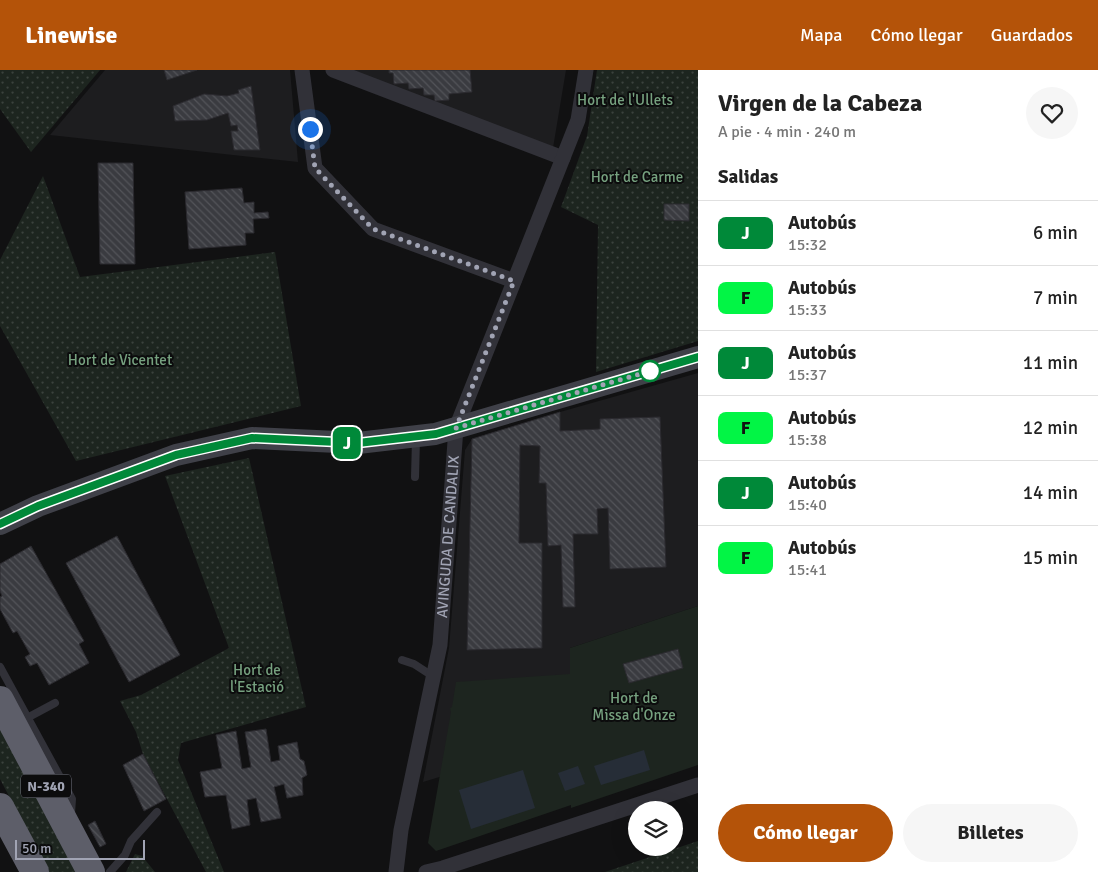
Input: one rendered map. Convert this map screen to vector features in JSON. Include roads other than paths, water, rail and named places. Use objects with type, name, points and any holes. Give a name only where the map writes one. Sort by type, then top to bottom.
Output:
[{"type":"highway","name":"N-340","points":[[0,700],[91,872]]},
{"type":"highway","points":[[0,807],[36,872]]},
{"type":"street","points":[[302,70],[315,168],[373,229],[514,281]]},
{"type":"street","points":[[333,70],[563,158]]},
{"type":"street","name":"AVINGUDA DE CANDALIX","points":[[396,872],[401,830],[440,645],[456,428],[578,120],[586,70]]},
{"type":"street","points":[[0,524],[38,506],[176,455],[252,438],[358,443],[416,437],[456,428],[698,357]]},
{"type":"street","points":[[426,872],[453,865],[698,784]]},
{"type":"lane","points":[[415,477],[416,437]]},
{"type":"lane","points":[[402,660],[414,664],[434,677]]},
{"type":"lane","points":[[0,667],[72,799],[69,830]]},
{"type":"lane","points":[[27,718],[55,703]]},
{"type":"lane","points":[[110,872],[125,855],[131,841],[157,812]]},
{"type":"park label","name":"Hort de l'Ullets","points":[[625,100]]},
{"type":"park label","name":"Hort de Carme","points":[[637,177]]},
{"type":"park label","name":"Hort de Vicentet","points":[[120,360]]},
{"type":"park label","name":"Hort de l'Estació","points":[[257,678]]},
{"type":"park label","name":"Hort de Missa d'Onze","points":[[634,706]]}]
